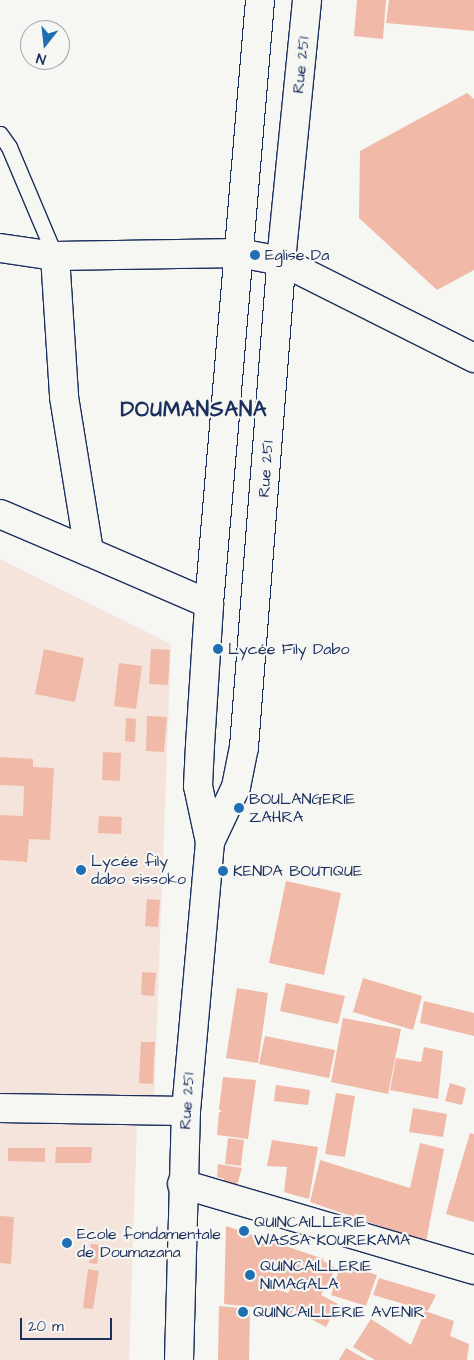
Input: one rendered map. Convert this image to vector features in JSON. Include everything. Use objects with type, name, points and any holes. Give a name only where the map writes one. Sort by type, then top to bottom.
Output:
[{"type":"main road","name":"Rue 251","points":[[179,1360],[182,1184],[186,1111],[210,842],[198,786],[209,604],[260,0]]},
{"type":"main road","name":"Rue 251","points":[[210,842],[236,787],[244,747],[281,261],[307,0]]},
{"type":"main road","points":[[0,248],[55,256],[239,253],[281,261],[474,358]]},
{"type":"main road","points":[[55,256],[64,397],[89,552]]},
{"type":"main road","points":[[0,514],[209,604]]},
{"type":"main road","points":[[0,1108],[186,1111]]},
{"type":"main road","points":[[182,1184],[474,1270]]},
{"type":"lane","points":[[0,134],[9,146],[55,256]]},
{"type":"shaded area","name":"Lycée fily dabo sissoko","points":[[0,559],[171,644],[154,1100],[0,1095]]},
{"type":"shaded area","name":"Ecole fondamentale de Doumazana","points":[[0,1122],[137,1126],[129,1360],[0,1360]]},
{"type":"building","points":[[357,0],[386,0],[383,39],[354,36]]},
{"type":"building","points":[[389,0],[474,0],[474,31],[386,23]]},
{"type":"building","points":[[467,93],[474,99],[474,270],[437,290],[359,218],[360,151]]},
{"type":"building","points":[[44,649],[84,658],[75,702],[35,694]]},
{"type":"building","points":[[151,649],[170,650],[168,685],[149,684]]},
{"type":"building","points":[[119,663],[142,666],[136,709],[114,706]]},
{"type":"building","points":[[147,716],[167,717],[164,752],[146,751]]},
{"type":"building","points":[[126,718],[136,719],[135,742],[125,741]]},
{"type":"building","points":[[103,752],[121,753],[120,781],[102,780]]},
{"type":"building","points":[[0,757],[33,759],[33,767],[54,768],[50,840],[29,839],[27,862],[0,860],[0,815],[23,816],[24,786],[0,785]]},
{"type":"building","points":[[99,816],[122,817],[121,834],[98,833]]},
{"type":"building","points":[[286,881],[341,893],[324,975],[269,963]]},
{"type":"building","points":[[147,899],[160,900],[158,927],[145,926]]},
{"type":"building","points":[[142,972],[156,973],[154,996],[141,995]]},
{"type":"building","points":[[363,978],[422,996],[413,1030],[353,1012]]},
{"type":"building","points":[[286,983],[345,996],[338,1024],[280,1011]]},
{"type":"building","points":[[237,988],[268,993],[258,1063],[226,1058]]},
{"type":"building","points":[[424,1001],[474,1013],[474,1036],[420,1023]]},
{"type":"building","points":[[343,1018],[401,1029],[388,1094],[331,1082]]},
{"type":"building","points":[[265,1036],[335,1050],[329,1078],[259,1064]]},
{"type":"building","points":[[141,1042],[155,1042],[153,1084],[139,1083]]},
{"type":"building","points":[[424,1047],[443,1051],[438,1099],[390,1090],[396,1058],[421,1062]]},
{"type":"building","points":[[223,1077],[256,1080],[248,1139],[217,1135],[219,1112],[222,1112],[219,1109]]},
{"type":"building","points":[[450,1083],[466,1088],[462,1105],[445,1101]]},
{"type":"building","points":[[276,1085],[310,1090],[308,1105],[274,1101]]},
{"type":"building","points":[[336,1093],[355,1096],[345,1157],[325,1154]]},
{"type":"building","points":[[413,1108],[447,1114],[443,1137],[409,1132]]},
{"type":"building","points":[[470,1133],[474,1134],[474,1222],[446,1214]]},
{"type":"building","points":[[228,1138],[244,1140],[241,1166],[225,1164]]},
{"type":"building","points":[[272,1140],[318,1147],[309,1199],[284,1192],[287,1167],[267,1166]]},
{"type":"building","points":[[420,1143],[444,1149],[426,1242],[310,1202],[320,1160],[410,1188]]},
{"type":"building","points":[[56,1147],[92,1147],[91,1163],[55,1163]]},
{"type":"building","points":[[8,1148],[45,1148],[45,1162],[8,1161]]},
{"type":"building","points":[[218,1164],[242,1168],[235,1192],[222,1191],[224,1179],[217,1177]]},
{"type":"building","points":[[0,1216],[14,1217],[11,1264],[0,1263]]},
{"type":"building","points":[[226,1226],[324,1259],[323,1261],[336,1268],[321,1295],[338,1304],[326,1327],[294,1310],[299,1299],[288,1319],[253,1307],[224,1304]],"holes":[[[266,1280],[291,1287],[288,1293],[264,1286]]]},
{"type":"building","points":[[91,1244],[100,1245],[97,1264],[89,1263]]},
{"type":"building","points":[[341,1263],[377,1275],[366,1306],[331,1295]]},
{"type":"building","points":[[88,1269],[99,1271],[93,1309],[83,1308]]},
{"type":"building","points":[[379,1278],[436,1295],[428,1311],[373,1295]]},
{"type":"building","points":[[219,1306],[250,1309],[249,1360],[218,1360]]},
{"type":"building","points":[[425,1311],[454,1321],[450,1336],[469,1344],[467,1360],[375,1360],[353,1347],[371,1319],[411,1345]]},
{"type":"building","points":[[346,1348],[367,1360],[339,1360]]},
{"type":"place","name":"Eglise Da","points":[[255,255]]},
{"type":"place","name":"Lycée Fily Dabo","points":[[218,649]]},
{"type":"place","name":"BOULANGERIE ZAHRA","points":[[239,808]]},
{"type":"place","name":"Lycée fily dabo sissoko","points":[[81,870]]},
{"type":"place","name":"KENDA BOUTIQUE","points":[[223,871]]},
{"type":"place","name":"QUINCAILLERIE WASSA KOUREKAMA","points":[[244,1231]]},
{"type":"place","name":"Ecole fondamentale de Doumazana","points":[[67,1243]]},
{"type":"place","name":"QUINCAILLERIE NIMAGALA","points":[[250,1275]]},
{"type":"place","name":"QUINCAILLERIE AVENIR","points":[[243,1312]]},
{"type":"district","name":"DOUMANSANA","points":[[194,410]]}]
